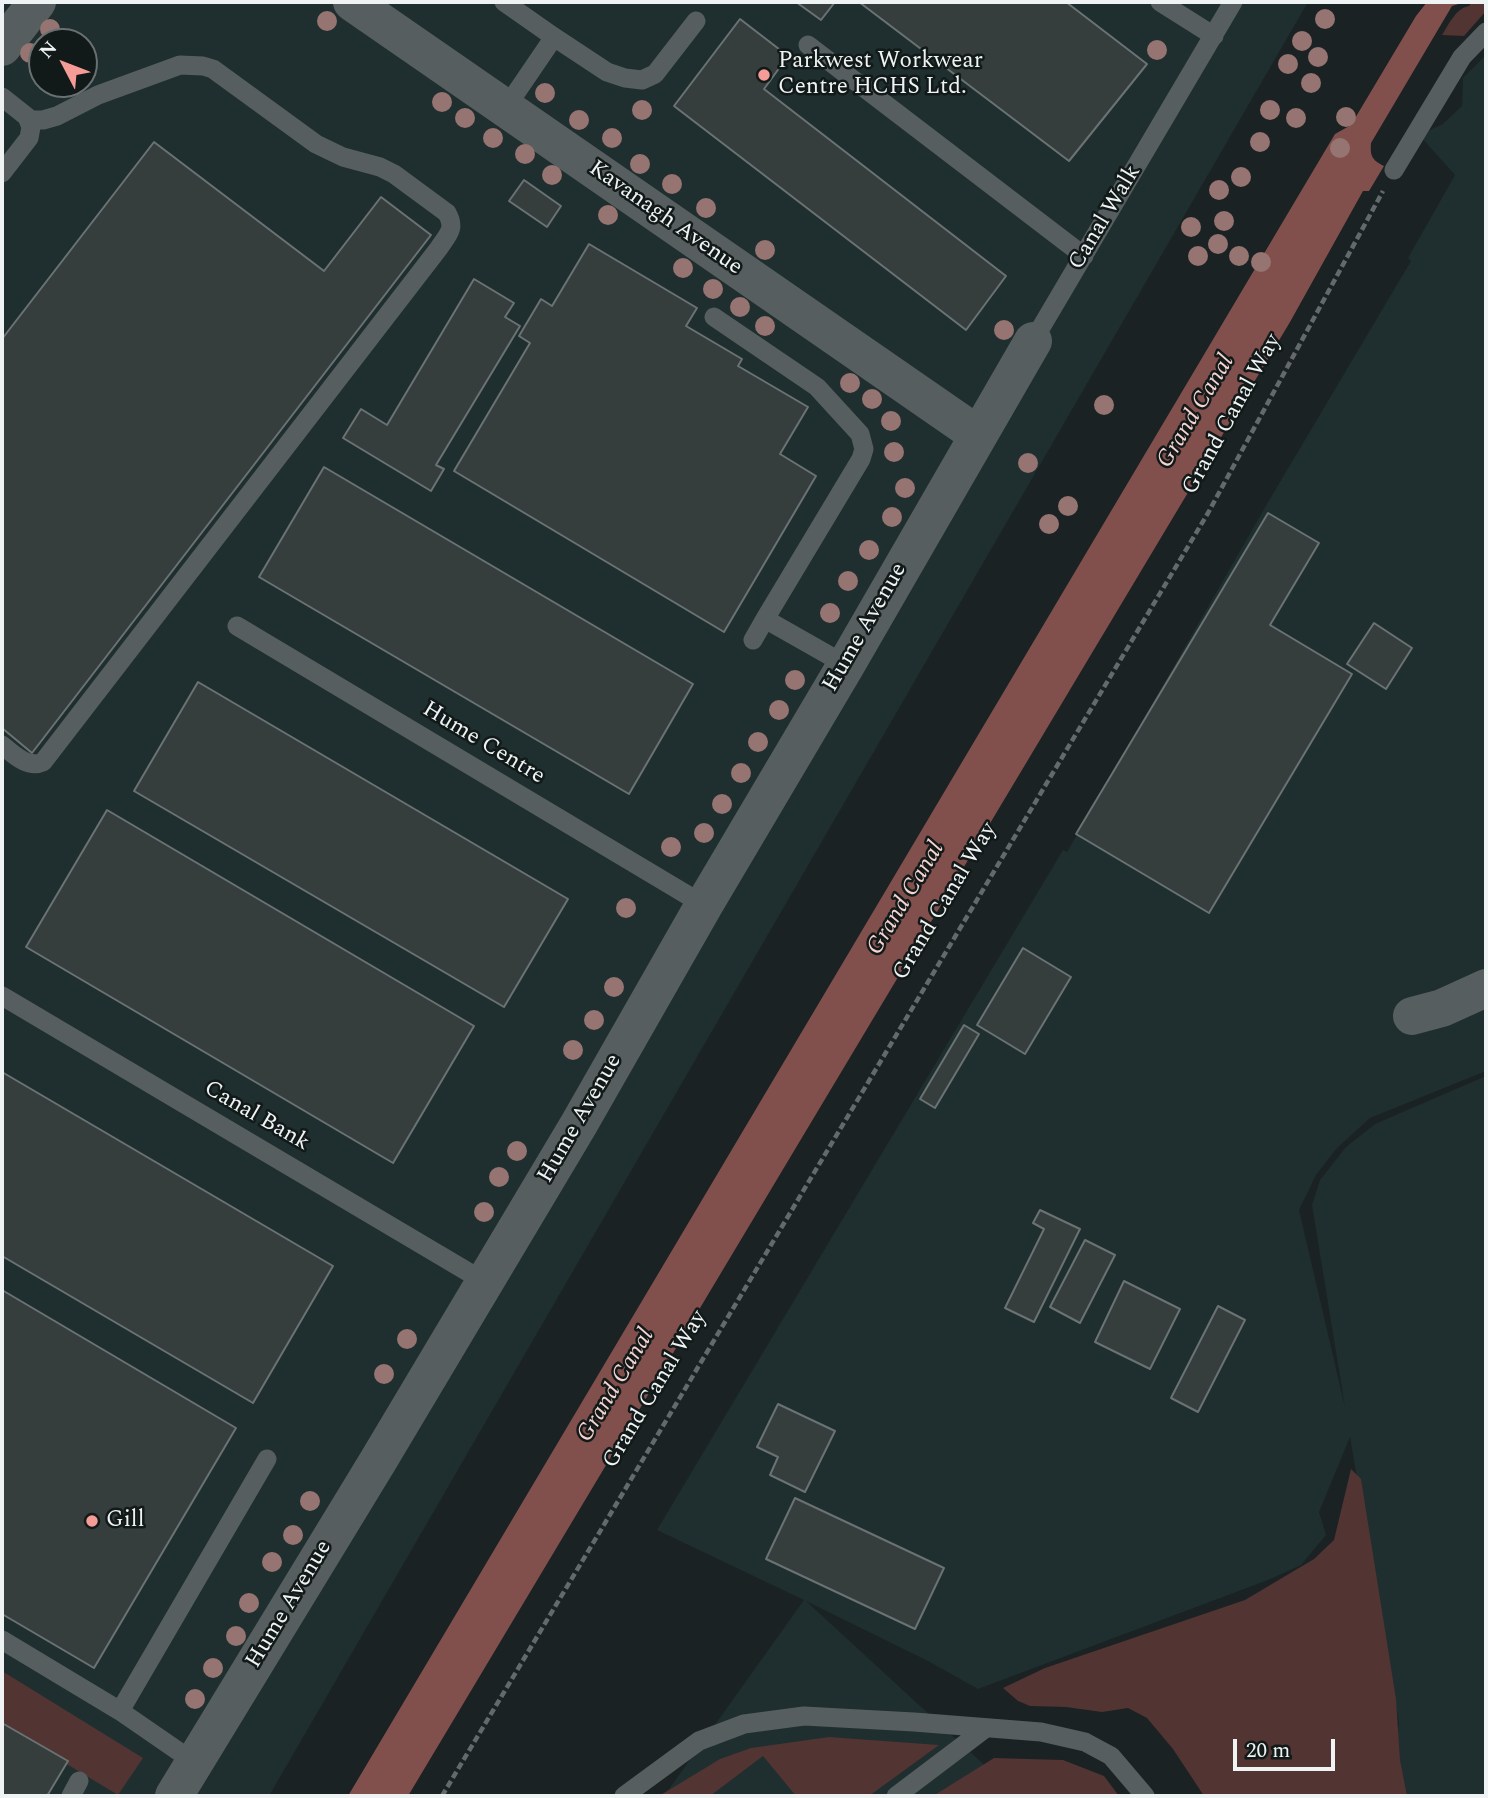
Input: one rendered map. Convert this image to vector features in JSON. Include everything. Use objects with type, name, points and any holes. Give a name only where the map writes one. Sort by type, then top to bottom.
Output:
[{"type":"street","points":[[2,47],[37,2]]},
{"type":"street","name":"Kavanagh Avenue","points":[[352,2],[978,435]]},
{"type":"street","name":"Canal Walk","points":[[978,435],[1033,341]]},
{"type":"street","name":"Hume Avenue","points":[[174,1796],[579,1124],[978,435]]},
{"type":"street","points":[[1412,1016],[1442,1008],[1486,988]]},
{"type":"lane","points":[[503,2],[607,72],[642,80],[655,74],[696,21]]},
{"type":"lane","points":[[1160,2],[1214,36]]},
{"type":"lane","name":"Canal Walk","points":[[1033,341],[1233,2]]},
{"type":"lane","points":[[1394,170],[1462,57],[1486,32]]},
{"type":"lane","points":[[505,108],[554,37]]},
{"type":"lane","points":[[808,45],[1084,256]]},
{"type":"lane","points":[[2,97],[31,120],[43,120],[99,95],[180,65],[213,69],[316,144],[394,174],[447,213],[452,222],[450,232],[444,240],[43,762],[30,764],[2,745]]},
{"type":"lane","points":[[2,173],[29,138],[31,127],[27,117]]},
{"type":"lane","points":[[714,317],[817,387],[860,434],[864,449],[862,459],[753,640]]},
{"type":"lane","points":[[765,619],[846,665]]},
{"type":"lane","name":"Hume Centre","points":[[237,626],[704,905]]},
{"type":"lane","name":"Canal Bank","points":[[2,996],[485,1282]]},
{"type":"lane","points":[[120,1711],[267,1459]]},
{"type":"lane","points":[[2,1640],[120,1711],[194,1762]]},
{"type":"lane","points":[[624,1796],[699,1741],[744,1724],[804,1716],[1041,1732],[1085,1742],[1111,1756],[1145,1796]]},
{"type":"lane","points":[[896,1796],[986,1728]]},
{"type":"path","name":"Grand Canal Way","points":[[442,1796],[1208,513],[1394,170]]},
{"type":"shaded area","points":[[2,2],[1308,2],[269,1796],[2,1796]]},
{"type":"shaded area","points":[[1472,2],[1486,2],[1486,11],[1464,36],[1442,35],[1456,13]]},
{"type":"shaded area","points":[[1486,55],[1486,1071],[1370,1118],[1337,1148],[1316,1175],[1299,1210],[1345,1407],[1312,1205],[1320,1180],[1346,1147],[1375,1124],[1486,1076],[1486,1796],[1390,1796],[1399,1724],[1350,1437],[1319,1512],[1326,1535],[1301,1565],[1268,1580],[978,1689],[928,1661],[806,1601],[1018,1796],[664,1796],[804,1600],[657,1530],[1063,850],[1067,852],[1267,504],[1411,261],[1408,258],[1455,175],[1419,135],[1443,124],[1462,106],[1463,78]]},
{"type":"shaded area","points":[[1351,1469],[1361,1479],[1396,1699],[1400,1760],[1407,1796],[1204,1796],[1173,1749],[1147,1718],[1128,1708],[1102,1712],[1030,1706],[1018,1701],[1003,1688],[1045,1668],[1245,1600],[1314,1559],[1334,1540]]},
{"type":"shaded area","points":[[2,1671],[143,1758],[118,1795],[2,1725]]},
{"type":"shaded area","points":[[829,1737],[939,1745],[869,1796],[796,1796],[763,1756],[710,1796],[659,1796],[720,1759],[751,1748]]},
{"type":"shaded area","points":[[994,1758],[1063,1760],[1104,1776],[1119,1796],[933,1796]]},
{"type":"water","name":"Grand Canal","points":[[1427,2],[1465,2],[1452,6],[1371,143],[1373,157],[1384,166],[1369,191],[1363,191],[1290,322],[408,1796],[348,1796],[1335,134],[1351,125]]},
{"type":"building","points":[[796,2],[835,2],[821,20]]},
{"type":"building","points":[[859,2],[1066,2],[1147,64],[1069,161]]},
{"type":"building","points":[[740,19],[788,56],[764,89],[1006,276],[966,330],[674,106]]},
{"type":"building","points":[[154,142],[324,271],[381,197],[431,235],[32,753],[2,728],[2,339]]},
{"type":"building","points":[[524,180],[561,206],[547,227],[509,201]]},
{"type":"building","points":[[589,244],[697,308],[686,326],[742,359],[738,366],[808,407],[780,454],[816,476],[724,632],[454,471],[530,343],[519,336],[541,299],[552,306]]},
{"type":"building","points":[[474,279],[514,303],[505,317],[520,326],[436,465],[444,469],[431,491],[343,438],[361,409],[387,425]]},
{"type":"building","points":[[324,467],[693,684],[629,794],[259,577]]},
{"type":"building","points":[[1268,513],[1319,543],[1270,625],[1352,674],[1209,913],[1076,834]]},
{"type":"building","points":[[1374,623],[1412,648],[1386,689],[1347,664]]},
{"type":"building","points":[[198,682],[568,899],[504,1007],[134,791]]},
{"type":"building","points":[[107,810],[474,1026],[393,1163],[26,947]]},
{"type":"building","points":[[1023,948],[1071,977],[1025,1054],[977,1025]]},
{"type":"building","points":[[964,1025],[979,1034],[935,1108],[920,1099]]},
{"type":"building","points":[[2,1072],[333,1266],[253,1403],[2,1256]]},
{"type":"building","points":[[1040,1210],[1080,1229],[1034,1322],[1005,1308],[1044,1229],[1033,1223]]},
{"type":"building","points":[[1085,1240],[1115,1255],[1080,1323],[1050,1307]]},
{"type":"building","points":[[1124,1281],[1180,1309],[1150,1369],[1095,1342]]},
{"type":"building","name":"Gill","points":[[2,1290],[236,1428],[94,1668],[2,1614]]},
{"type":"building","points":[[1218,1306],[1245,1320],[1198,1412],[1171,1398]]},
{"type":"building","points":[[778,1404],[835,1431],[805,1492],[770,1475],[778,1457],[757,1447]]},
{"type":"building","points":[[795,1498],[944,1568],[915,1629],[766,1559]]},
{"type":"building","points":[[2,1723],[68,1761],[47,1796],[2,1796]]},
{"type":"place","name":"Parkwest Workwear Centre HCHS Ltd.","points":[[764,75]]},
{"type":"place","name":"Gill","points":[[92,1521]]}]
